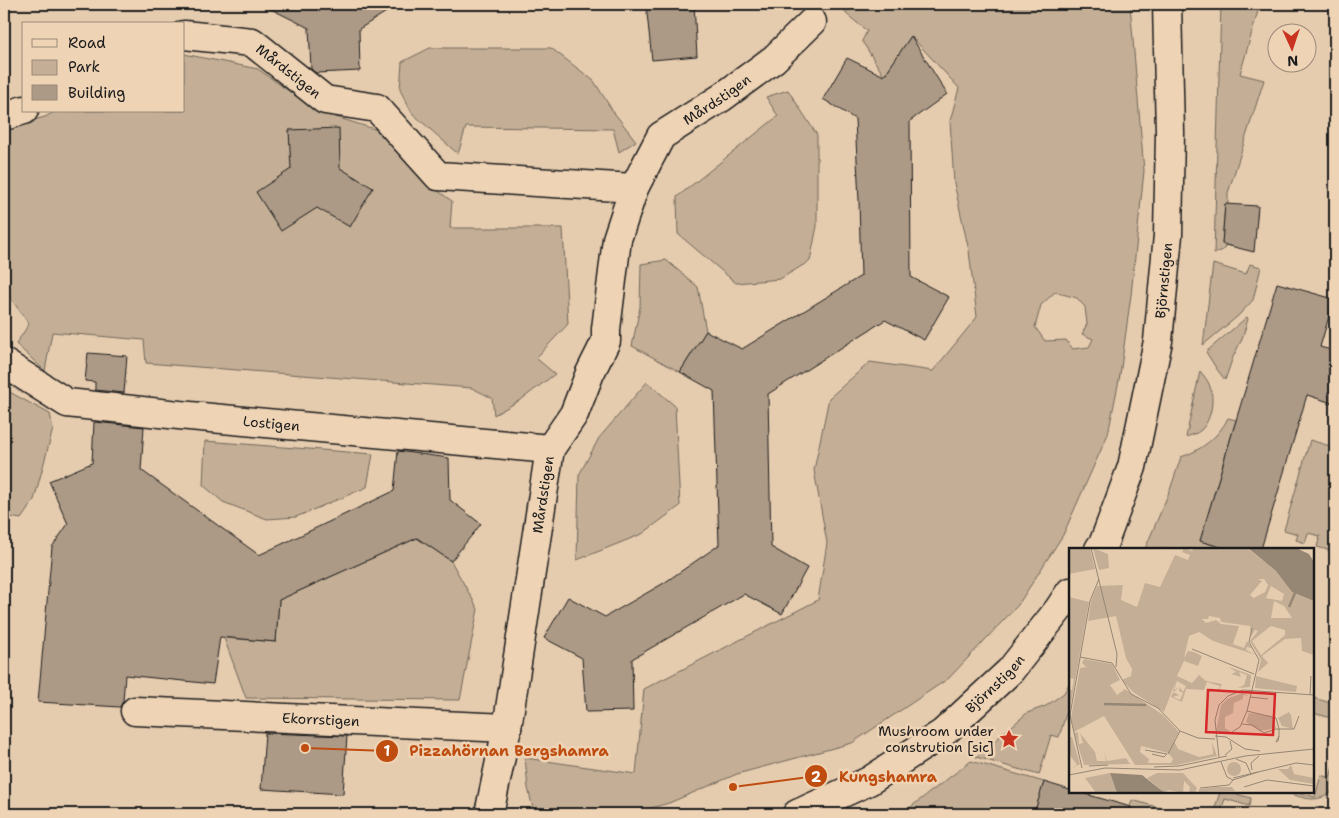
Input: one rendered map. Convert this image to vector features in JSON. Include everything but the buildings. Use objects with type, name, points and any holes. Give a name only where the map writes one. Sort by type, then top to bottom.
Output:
[{"type":"street","name":"Björnstigen","points":[[1100,548],[1104,542],[1132,467],[1158,341],[1168,235],[1170,132],[1167,4]]},
{"type":"street","name":"Mårdstigen","points":[[489,814],[507,728],[550,449],[574,414],[590,373],[606,341],[617,238],[634,188],[661,136],[721,98],[774,60],[812,22]]},
{"type":"street","name":"Mårdstigen","points":[[185,35],[252,42],[325,100],[377,108],[438,176],[634,188]]},
{"type":"street","points":[[4,116],[22,111]]},
{"type":"street","name":"Lostigen","points":[[4,363],[67,403],[550,449]]},
{"type":"street","name":"Björnstigen","points":[[797,814],[869,781],[943,733],[1010,671],[1069,594]]},
{"type":"street","name":"Ekorrstigen","points":[[135,711],[507,728]]},
{"type":"green space","points":[[866,4],[1130,4],[1144,171],[1131,295],[1120,375],[1108,434],[1063,535],[1018,605],[949,678],[852,743],[737,774],[669,803],[629,814],[579,814],[533,809],[528,788],[525,758],[636,774],[644,689],[818,600],[827,543],[814,470],[829,398],[870,362],[933,371],[977,317],[969,251],[954,183],[950,121],[959,88],[911,36],[884,76],[862,41],[867,31],[844,12]],"holes":[[[1055,292],[1077,298],[1085,307],[1087,324],[1082,334],[1093,339],[1089,347],[1073,349],[1066,340],[1045,341],[1035,327],[1041,305]]]},
{"type":"green space","points":[[1221,4],[1260,4],[1240,74],[1264,80],[1228,193],[1228,204],[1225,204],[1222,243],[1226,245],[1223,250],[1214,254]]},
{"type":"green space","points":[[430,48],[551,48],[594,81],[612,110],[636,141],[619,152],[613,129],[466,127],[458,154],[412,113],[400,90],[402,62]]},
{"type":"green space","points":[[185,54],[258,69],[317,111],[409,140],[423,180],[452,201],[450,228],[563,228],[568,324],[536,358],[555,374],[522,399],[494,415],[492,398],[472,388],[146,363],[144,340],[52,332],[45,371],[16,344],[29,324],[4,289],[4,128],[45,117],[54,112],[185,112]]},
{"type":"green space","points":[[788,90],[817,135],[817,226],[810,261],[780,279],[736,283],[678,234],[677,197],[778,116],[766,97]]},
{"type":"green space","points":[[666,260],[698,287],[706,331],[680,372],[632,346],[640,307],[641,264]]},
{"type":"green space","points":[[1213,264],[1246,274],[1250,264],[1261,267],[1253,300],[1238,316],[1203,345]]},
{"type":"green space","points":[[1247,317],[1242,339],[1225,380],[1206,352]]},
{"type":"green space","points":[[1200,371],[1207,380],[1211,390],[1210,414],[1201,430],[1186,437]]},
{"type":"green space","points":[[647,382],[675,406],[680,506],[642,534],[577,560],[579,475],[599,438]]},
{"type":"green space","points":[[4,389],[50,414],[53,429],[34,500],[21,519],[4,516]]},
{"type":"green space","points":[[1228,418],[1236,420],[1200,541],[1224,548],[1145,548],[1170,490],[1181,457],[1195,451],[1208,442]]},
{"type":"green space","points":[[1335,430],[1335,552],[1317,547],[1320,536],[1308,533],[1305,543],[1296,540],[1298,534],[1284,530],[1310,440],[1330,446]]},
{"type":"green space","points":[[205,441],[373,454],[367,487],[296,517],[267,519],[223,502],[203,485]]},
{"type":"green space","points":[[417,538],[451,561],[478,609],[460,700],[246,698],[224,638],[276,642],[279,600]]},
{"type":"green space","points":[[1069,684],[1069,703],[1059,737],[1051,735],[1039,775],[976,757],[1027,713],[1046,706],[1064,693]]},
{"type":"green space","points":[[1314,698],[1335,704],[1335,719],[1314,713]]},
{"type":"green space","points":[[1335,759],[1335,790],[1328,795],[1316,799],[1288,793],[1301,793],[1315,797],[1321,775],[1330,778]]},
{"type":"green space","points":[[971,761],[1044,782],[1034,814],[927,814],[908,809]]},
{"type":"green space","points":[[1220,793],[1233,793],[1251,798],[1249,806],[1225,799],[1220,814],[1213,814]]},
{"type":"green space","points":[[1132,800],[1181,814],[1128,814]]},
{"type":"place","name":"Mushroom under constrution [sic]","points":[[1009,739]]},
{"type":"place","name":"Pizzahörnan Bergshamra","points":[[305,748]]},
{"type":"place","name":"Kungshamra","points":[[733,787]]}]
